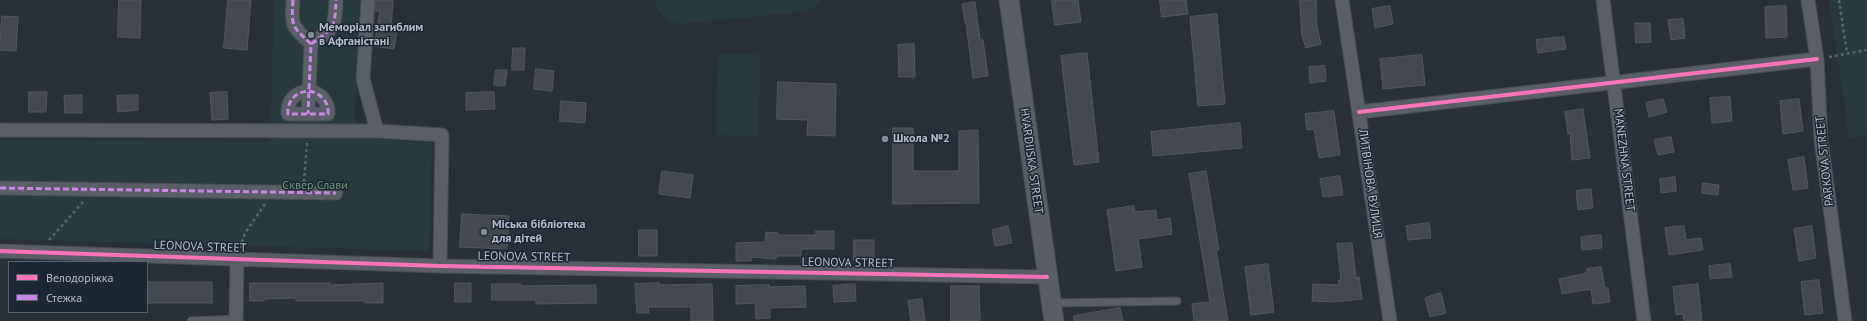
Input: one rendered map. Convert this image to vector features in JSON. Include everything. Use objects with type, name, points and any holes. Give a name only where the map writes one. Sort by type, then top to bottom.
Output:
[{"type":"street","points":[[292,0],[291,19],[294,28],[311,44],[308,114]]},
{"type":"street","points":[[311,44],[332,30],[335,21],[336,0]]},
{"type":"street","points":[[368,0],[363,79],[377,131]]},
{"type":"street","name":"HVARDIISKA STREET","points":[[1008,0],[1053,312]]},
{"type":"street","name":"ЛИТВІНОВА ВУЛИЦЯ","points":[[1342,0],[1390,321]]},
{"type":"street","name":"MANEZHNA STREET","points":[[1603,0],[1644,321]]},
{"type":"street","name":"PARKOVA STREET","points":[[1808,0],[1817,59],[1821,140],[1845,321]]},
{"type":"street","points":[[1359,112],[1614,81],[1817,59]]},
{"type":"street","points":[[309,91],[320,95],[325,100],[328,114],[288,114],[289,105],[296,95],[309,91]]},
{"type":"street","points":[[0,130],[308,130],[377,131],[442,135],[440,266]]},
{"type":"street","points":[[0,188],[336,193]]},
{"type":"street","name":"LEONOVA STREET","points":[[0,251],[440,266],[1047,277]]},
{"type":"street","points":[[236,320],[237,259]]},
{"type":"lane","points":[[1053,312],[1177,301]]},
{"type":"lane","points":[[191,321],[236,320]]},
{"type":"path","points":[[1839,0],[1847,53]]},
{"type":"path","points":[[1817,59],[1867,50]]},
{"type":"path","points":[[304,192],[308,130]]},
{"type":"path","points":[[38,252],[94,189]]},
{"type":"path","points":[[237,259],[245,233],[273,192]]},
{"type":"green space","name":"Сквер Слави","points":[[274,0],[360,0],[354,137],[432,143],[429,251],[0,239],[0,140],[270,142]]},
{"type":"green space","points":[[654,0],[821,0],[814,7],[802,12],[680,24],[663,16],[655,5]]},
{"type":"green space","points":[[1828,0],[1867,0],[1867,135],[1849,139],[1839,66]]},
{"type":"green space","points":[[718,54],[761,55],[758,136],[715,135]]},
{"type":"building","points":[[119,0],[141,0],[140,38],[118,37]]},
{"type":"building","points":[[228,0],[251,0],[247,50],[224,48]]},
{"type":"building","points":[[376,0],[393,0],[391,29],[397,30],[394,49],[374,46],[380,11],[375,11]]},
{"type":"building","points":[[1052,0],[1078,0],[1081,22],[1055,25]]},
{"type":"building","points":[[1160,0],[1186,0],[1188,14],[1162,17]]},
{"type":"building","points":[[1300,0],[1316,0],[1317,27],[1321,44],[1306,48],[1302,36]]},
{"type":"building","points":[[975,2],[980,40],[983,40],[988,76],[973,78],[962,4]]},
{"type":"building","points":[[1390,6],[1393,24],[1375,28],[1372,9]]},
{"type":"building","points":[[1786,6],[1787,37],[1766,38],[1765,7]]},
{"type":"building","points":[[1217,14],[1225,104],[1198,106],[1190,17]]},
{"type":"building","points":[[2,16],[18,17],[16,51],[0,50]]},
{"type":"building","points":[[1683,19],[1685,38],[1671,40],[1668,20]]},
{"type":"building","points":[[1635,23],[1650,23],[1651,42],[1636,43]]},
{"type":"building","points":[[1564,37],[1566,49],[1538,53],[1536,40]]},
{"type":"building","points":[[914,44],[915,77],[899,77],[898,45]]},
{"type":"building","points":[[513,48],[525,48],[524,70],[512,70]]},
{"type":"building","points":[[1087,53],[1099,162],[1074,165],[1061,56]]},
{"type":"building","points":[[1422,55],[1425,85],[1383,89],[1380,59]]},
{"type":"building","points":[[1325,66],[1326,81],[1310,83],[1309,67]]},
{"type":"building","points":[[536,69],[554,71],[552,91],[534,89]]},
{"type":"building","points":[[496,70],[507,70],[505,86],[494,85]]},
{"type":"building","points":[[778,82],[836,84],[835,136],[807,135],[808,120],[777,119]]},
{"type":"building","points":[[29,92],[47,92],[46,112],[29,112]]},
{"type":"building","points":[[227,92],[228,119],[212,120],[210,93]]},
{"type":"building","points":[[494,92],[495,109],[466,110],[466,93]]},
{"type":"building","points":[[82,95],[82,113],[65,113],[64,96]]},
{"type":"building","points":[[138,95],[138,110],[118,112],[117,96]]},
{"type":"building","points":[[1730,97],[1732,121],[1712,123],[1710,98]]},
{"type":"building","points":[[1663,99],[1667,112],[1649,117],[1646,103]]},
{"type":"building","points":[[1799,99],[1803,131],[1783,134],[1780,101]]},
{"type":"building","points":[[561,101],[586,103],[585,123],[560,121]]},
{"type":"building","points":[[1583,109],[1590,158],[1572,160],[1570,133],[1568,134],[1565,112]]},
{"type":"building","points":[[1334,111],[1340,155],[1319,158],[1314,129],[1307,130],[1305,114]]},
{"type":"building","points":[[1240,123],[1242,148],[1153,156],[1151,132]]},
{"type":"building","points":[[893,128],[913,128],[913,171],[959,171],[959,131],[978,130],[979,203],[893,204]]},
{"type":"building","points":[[1671,137],[1674,152],[1658,155],[1654,140]]},
{"type":"building","points":[[1804,157],[1808,188],[1793,190],[1788,160]]},
{"type":"building","points":[[662,171],[693,175],[690,198],[659,194]]},
{"type":"building","points":[[1206,171],[1219,250],[1216,250],[1228,321],[1194,321],[1192,304],[1210,302],[1189,174]]},
{"type":"building","points":[[1340,176],[1343,195],[1323,197],[1320,179]]},
{"type":"building","points":[[1675,177],[1676,191],[1661,193],[1660,179]]},
{"type":"building","points":[[1703,183],[1719,185],[1718,195],[1702,193]]},
{"type":"building","points":[[1591,189],[1593,208],[1578,210],[1576,191]]},
{"type":"building","points":[[1134,206],[1135,212],[1156,210],[1157,220],[1170,218],[1172,234],[1138,239],[1142,267],[1116,271],[1107,210]]},
{"type":"building","points":[[462,214],[509,216],[507,249],[460,247]]},
{"type":"building","points":[[1429,223],[1431,238],[1408,240],[1406,226]]},
{"type":"building","points":[[1008,226],[1012,243],[995,246],[992,230]]},
{"type":"building","points":[[1684,226],[1686,240],[1701,238],[1703,250],[1669,255],[1665,228]]},
{"type":"building","points":[[1812,226],[1816,258],[1799,261],[1794,229]]},
{"type":"building","points":[[639,230],[657,230],[657,256],[639,256]]},
{"type":"building","points":[[816,231],[834,231],[834,249],[801,249],[801,256],[776,256],[776,259],[751,257],[751,261],[736,261],[736,243],[765,242],[766,232],[778,233],[778,235],[816,235]]},
{"type":"building","points":[[1601,235],[1602,248],[1582,250],[1581,237]]},
{"type":"building","points":[[854,240],[874,240],[874,260],[854,260]]},
{"type":"building","points":[[1352,243],[1356,278],[1359,277],[1362,299],[1335,302],[1312,301],[1313,284],[1339,285],[1338,280],[1341,280],[1337,244]]},
{"type":"building","points":[[1268,264],[1274,312],[1251,315],[1245,267]]},
{"type":"building","points":[[1730,264],[1732,277],[1710,279],[1709,266]]},
{"type":"building","points":[[1601,267],[1605,288],[1608,288],[1610,302],[1593,304],[1591,289],[1562,294],[1559,279],[1587,273],[1587,269]]},
{"type":"building","points":[[1819,280],[1823,313],[1805,315],[1801,282]]},
{"type":"building","points":[[148,282],[212,282],[212,303],[148,303]]},
{"type":"building","points":[[250,283],[330,283],[330,285],[383,283],[383,303],[365,303],[365,301],[296,301],[296,298],[250,301]]},
{"type":"building","points":[[455,283],[471,283],[471,302],[455,302]]},
{"type":"building","points":[[659,283],[659,285],[712,284],[713,321],[691,321],[691,307],[648,307],[649,313],[637,313],[635,284]]},
{"type":"building","points":[[492,284],[521,284],[521,286],[596,285],[596,303],[536,304],[536,300],[492,300]]},
{"type":"building","points":[[855,284],[856,301],[834,302],[833,286]]},
{"type":"building","points":[[1698,284],[1702,321],[1684,321],[1683,314],[1676,315],[1673,287]]},
{"type":"building","points":[[769,285],[769,287],[805,286],[806,307],[770,308],[770,318],[756,319],[755,303],[736,304],[736,286]]},
{"type":"building","points":[[951,286],[979,286],[980,321],[951,321]]},
{"type":"building","points":[[1441,293],[1446,313],[1430,317],[1425,298]]},
{"type":"building","points":[[922,299],[925,321],[911,321],[908,301]]},
{"type":"building","points":[[1120,308],[1123,321],[1074,321],[1074,316]]},
{"type":"marked path","points":[[293,0],[292,16],[294,25],[311,44],[308,114]]},
{"type":"marked path","points":[[311,44],[329,31],[332,27],[335,17],[336,0]]},
{"type":"marked path","points":[[309,91],[321,96],[326,102],[328,114],[288,114],[289,105],[293,98],[300,93],[309,91]]},
{"type":"marked path","points":[[0,188],[336,193]]},
{"type":"cycle path","points":[[1359,112],[1817,59]]},
{"type":"cycle path","points":[[0,251],[440,266],[1047,277]]},
{"type":"place","name":"Меморіал загиблим в Афганістані","points":[[311,35]]},
{"type":"place","name":"Школа №2","points":[[885,139]]},
{"type":"place","name":"Міська бібліотека для дітей","points":[[484,232]]}]
